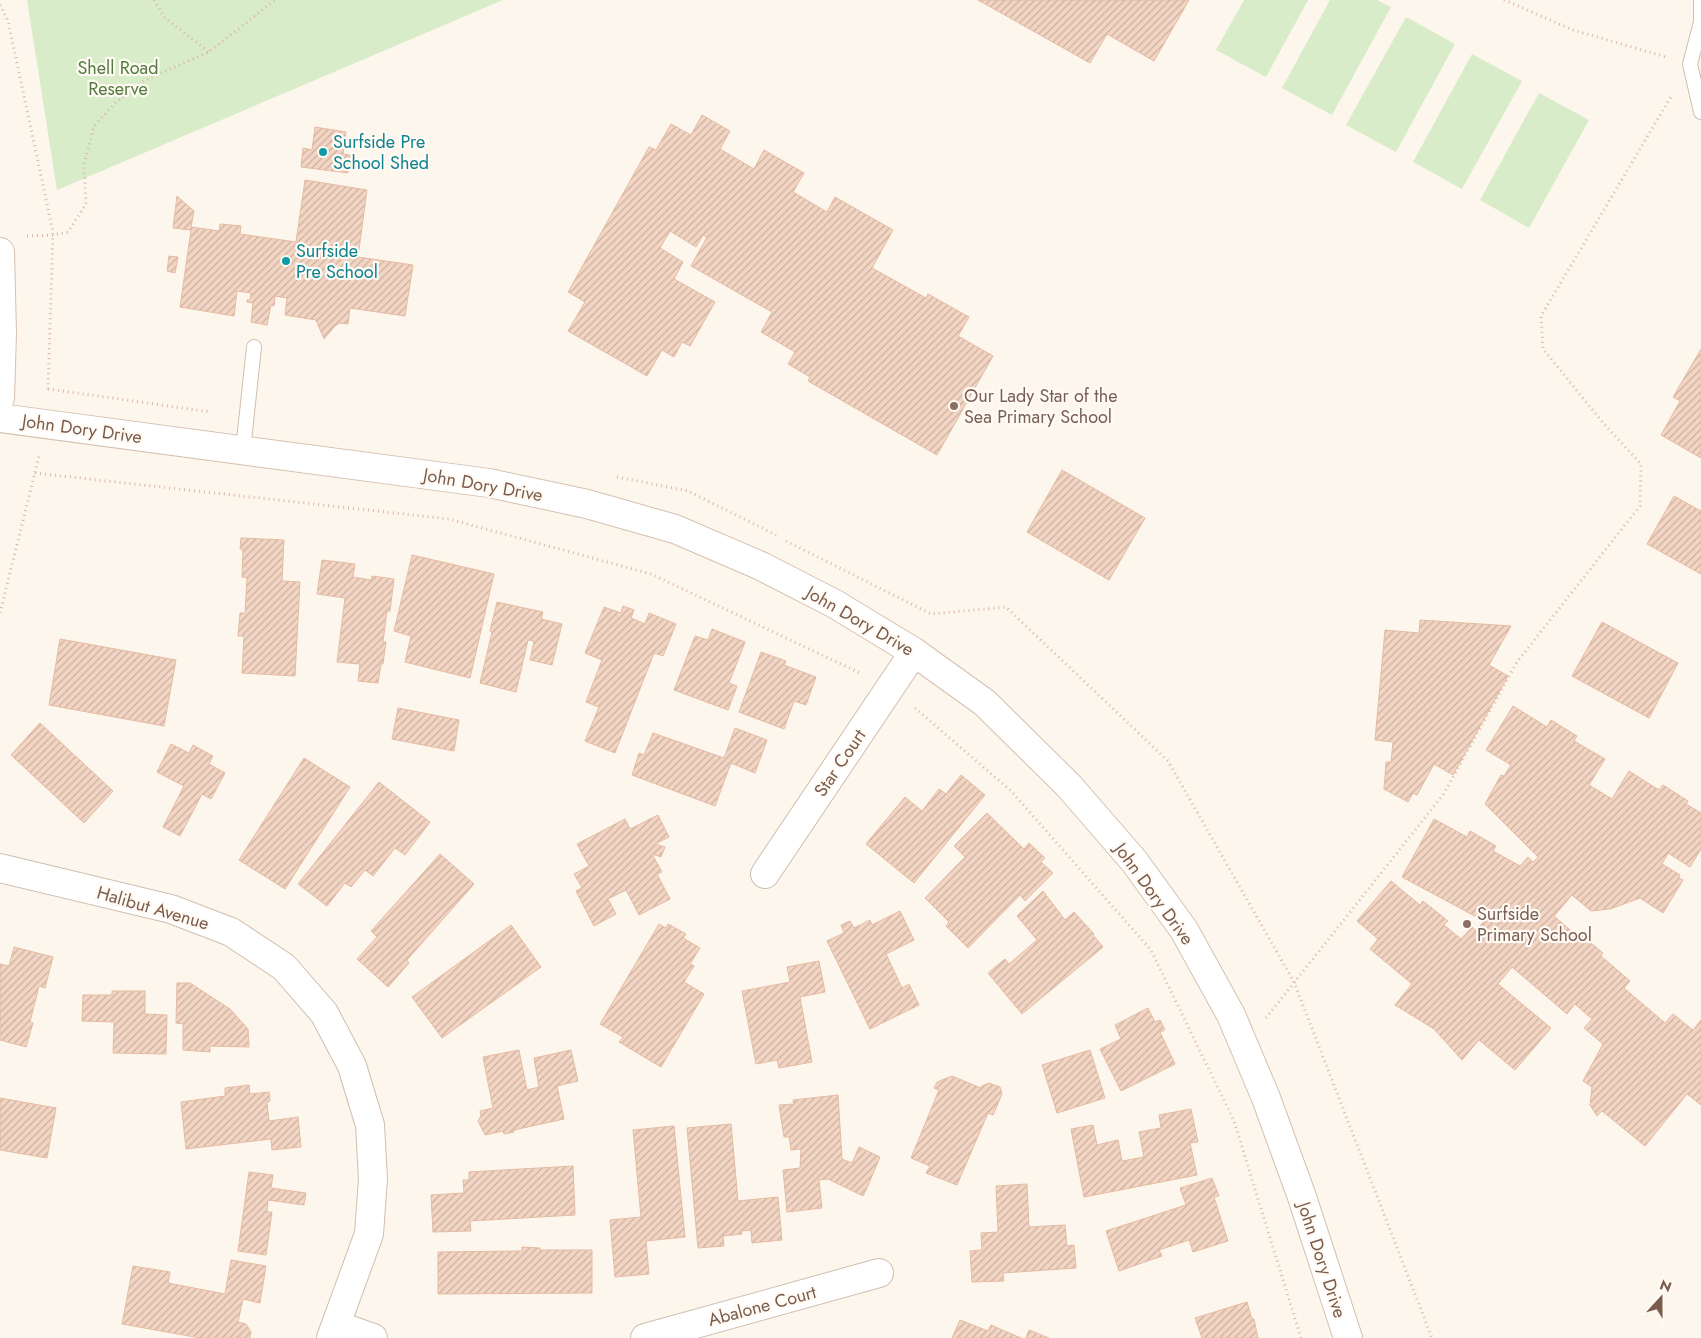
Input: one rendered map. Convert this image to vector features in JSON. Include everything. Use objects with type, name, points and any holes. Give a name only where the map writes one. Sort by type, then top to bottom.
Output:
[{"type":"street","points":[[0,398],[2,333],[9,244]]},
{"type":"street","name":"John Dory Drive","points":[[0,418],[488,483],[587,504],[676,529],[769,570],[835,604],[914,652],[985,703],[1069,786],[1134,861],[1184,930],[1231,1015],[1266,1098],[1302,1197],[1348,1338]]},
{"type":"street","name":"Star Court","points":[[766,874],[914,652]]},
{"type":"street","name":"Halibut Avenue","points":[[0,868],[171,909],[231,932],[284,967],[324,1013],[352,1066],[370,1125],[373,1179],[368,1234],[334,1331]]},
{"type":"street","name":"Abalone Court","points":[[645,1338],[879,1273]]},
{"type":"street","points":[[334,1331],[373,1338]]},
{"type":"lane","points":[[1700,0],[1701,21],[1690,64],[1701,112]]},
{"type":"lane","points":[[243,450],[254,347]]},
{"type":"path","points":[[154,0],[164,18],[209,52]]},
{"type":"path","points":[[9,244],[68,232],[86,204],[84,164],[94,126],[115,103],[145,80],[209,52],[275,0]]},
{"type":"path","points":[[1244,1046],[1443,795],[1517,662],[1640,506],[1641,464],[1604,424],[1543,348],[1541,316],[1690,64],[1573,30],[1504,0]]},
{"type":"path","points":[[35,472],[449,519],[650,574],[890,687],[1010,791],[1150,950],[1234,1121],[1301,1338]]},
{"type":"green space","name":"Shell Road Reserve","points":[[27,0],[503,0],[57,190]]},
{"type":"green space","points":[[1244,0],[1308,0],[1266,77],[1216,50]]},
{"type":"green space","points":[[1330,0],[1377,0],[1391,7],[1332,115],[1282,88]]},
{"type":"green space","points":[[1406,17],[1455,44],[1396,152],[1346,125]]},
{"type":"green space","points":[[1472,54],[1522,81],[1462,189],[1413,162]]},
{"type":"green space","points":[[1539,93],[1589,120],[1529,228],[1480,200]]},
{"type":"building","points":[[978,0],[1189,0],[1154,61],[1107,34],[1090,63]]},
{"type":"building","points":[[702,115],[730,131],[720,149],[754,169],[764,150],[804,173],[793,192],[827,212],[835,197],[893,230],[872,268],[926,298],[928,294],[969,317],[958,336],[993,356],[937,455],[808,381],[810,377],[788,364],[795,352],[761,332],[772,312],[691,266],[707,237],[703,235],[696,247],[670,231],[660,248],[683,262],[674,279],[715,302],[690,346],[682,342],[674,357],[662,350],[647,376],[568,331],[585,302],[568,292],[649,147],[656,150],[671,124],[691,135]]},
{"type":"building","name":"Surfside Pre School Shed","points":[[315,127],[346,132],[343,154],[350,155],[348,173],[301,167],[303,148],[312,150]]},
{"type":"building","name":"Surfside Pre School","points":[[305,180],[367,190],[358,257],[413,265],[405,316],[350,308],[348,324],[340,323],[335,326],[324,339],[316,320],[285,315],[287,298],[275,296],[274,306],[271,305],[267,325],[251,322],[253,303],[247,302],[247,300],[250,300],[251,293],[237,291],[234,316],[180,307],[191,230],[173,228],[177,196],[194,211],[191,227],[219,231],[220,224],[241,226],[240,234],[296,242]]},
{"type":"building","points":[[169,256],[178,257],[175,273],[167,271]]},
{"type":"building","points":[[1701,349],[1701,458],[1661,435],[1680,401],[1673,397]]},
{"type":"building","points":[[1062,470],[1145,518],[1109,580],[1027,532]]},
{"type":"building","points":[[1674,496],[1701,511],[1701,574],[1647,544]]},
{"type":"building","points":[[241,538],[284,540],[282,581],[300,582],[295,676],[242,673],[244,636],[238,636],[240,613],[245,613],[247,578],[242,577],[243,549],[240,549]]},
{"type":"building","points":[[412,555],[494,574],[470,678],[405,662],[411,636],[394,631]]},
{"type":"building","points":[[322,560],[355,564],[353,577],[371,580],[372,576],[394,579],[390,611],[387,611],[383,642],[386,642],[383,664],[381,664],[378,683],[358,681],[360,664],[337,662],[345,598],[317,594]]},
{"type":"building","points":[[497,602],[543,612],[541,619],[562,624],[552,665],[530,660],[534,641],[528,640],[516,692],[480,683]]},
{"type":"building","points":[[623,606],[634,610],[631,618],[645,624],[649,613],[676,624],[663,656],[654,653],[615,753],[585,741],[599,707],[586,702],[602,660],[585,653],[604,607],[621,613]]},
{"type":"building","points":[[1420,620],[1511,626],[1489,665],[1508,676],[1453,775],[1434,764],[1417,795],[1413,793],[1408,802],[1384,789],[1386,762],[1391,762],[1393,742],[1375,740],[1385,630],[1419,633]]},
{"type":"building","points":[[1602,622],[1678,663],[1649,718],[1572,676]]},
{"type":"building","points":[[712,629],[745,642],[729,683],[737,686],[728,710],[674,690],[695,636],[708,640]]},
{"type":"building","points":[[60,639],[176,660],[164,726],[49,705]]},
{"type":"building","points":[[761,652],[786,661],[784,665],[816,677],[806,705],[794,701],[784,729],[739,712]]},
{"type":"building","points":[[1513,706],[1547,727],[1551,720],[1577,736],[1574,741],[1605,759],[1589,785],[1612,799],[1629,771],[1659,790],[1663,785],[1688,801],[1686,804],[1701,813],[1701,849],[1690,867],[1668,853],[1662,864],[1680,875],[1679,878],[1683,880],[1663,913],[1640,898],[1610,909],[1591,911],[1572,895],[1554,916],[1577,936],[1579,933],[1603,953],[1601,956],[1630,981],[1624,988],[1665,1023],[1673,1014],[1693,1030],[1701,1020],[1701,1105],[1687,1094],[1645,1146],[1602,1111],[1597,1116],[1590,1105],[1592,1087],[1583,1081],[1603,1044],[1584,1028],[1592,1019],[1575,1004],[1567,1014],[1512,967],[1498,984],[1551,1028],[1515,1070],[1479,1040],[1462,1060],[1434,1029],[1395,1005],[1412,984],[1370,949],[1378,939],[1357,921],[1391,881],[1420,905],[1423,901],[1448,921],[1444,925],[1461,939],[1472,927],[1476,931],[1484,921],[1402,877],[1434,819],[1467,837],[1470,831],[1496,846],[1493,851],[1520,866],[1528,857],[1533,862],[1538,857],[1485,804],[1501,775],[1504,776],[1511,765],[1486,750]]},
{"type":"building","points":[[398,708],[459,720],[454,751],[392,739]]},
{"type":"building","points":[[40,723],[113,791],[84,823],[11,755]]},
{"type":"building","points":[[735,728],[767,740],[755,773],[731,763],[715,806],[632,775],[639,753],[644,755],[653,733],[724,758]]},
{"type":"building","points":[[171,744],[189,753],[193,745],[213,756],[209,764],[225,773],[211,799],[202,794],[180,836],[163,827],[184,786],[157,772]]},
{"type":"building","points":[[304,758],[350,787],[285,889],[239,860]]},
{"type":"building","points":[[961,775],[985,795],[914,883],[866,844],[905,797],[922,811],[939,789],[946,794]]},
{"type":"building","points":[[379,782],[430,822],[405,855],[395,848],[373,876],[365,870],[351,887],[345,883],[327,906],[298,884]]},
{"type":"building","points":[[987,813],[1024,849],[1029,843],[1045,858],[1041,862],[1053,873],[1025,901],[1020,895],[968,948],[946,926],[949,922],[925,898],[965,857],[954,846]]},
{"type":"building","points":[[658,815],[669,837],[655,844],[665,847],[661,857],[652,854],[662,872],[657,874],[670,899],[639,915],[626,890],[608,899],[616,914],[594,926],[576,891],[582,888],[574,874],[589,866],[577,844],[625,819],[630,829]]},
{"type":"building","points":[[440,854],[474,884],[407,960],[409,963],[388,987],[357,959],[377,937],[371,931]]},
{"type":"building","points":[[1043,891],[1065,920],[1074,912],[1103,947],[1022,1014],[988,973],[1005,959],[1009,964],[1037,940],[1017,916]]},
{"type":"building","points":[[900,911],[914,940],[886,954],[902,988],[909,984],[919,1005],[870,1029],[827,941],[844,933],[841,925],[850,921],[854,928],[870,920],[872,925]]},
{"type":"building","points":[[659,924],[666,928],[668,924],[686,934],[683,938],[700,948],[690,964],[694,966],[684,982],[704,994],[661,1067],[619,1042],[623,1037],[600,1024]]},
{"type":"building","points":[[511,925],[541,967],[442,1038],[412,997]]},
{"type":"building","points":[[14,947],[53,957],[45,988],[39,986],[30,1022],[33,1023],[26,1047],[0,1040],[0,964],[9,966]]},
{"type":"building","points":[[819,961],[825,992],[800,997],[812,1062],[779,1068],[777,1060],[756,1064],[742,991],[790,982],[787,967]]},
{"type":"building","points":[[177,983],[190,983],[230,1009],[248,1029],[249,1047],[210,1046],[210,1052],[183,1050],[183,1024],[176,1023]]},
{"type":"building","points":[[112,991],[145,991],[145,1014],[167,1015],[166,1054],[113,1053],[114,1022],[82,1021],[83,995],[112,995]]},
{"type":"building","points":[[1148,1008],[1155,1022],[1160,1020],[1165,1030],[1160,1032],[1175,1064],[1121,1091],[1100,1049],[1121,1039],[1115,1025]]},
{"type":"building","points":[[519,1050],[527,1090],[539,1087],[534,1058],[571,1050],[578,1081],[557,1086],[564,1119],[514,1130],[514,1132],[504,1134],[503,1131],[485,1135],[478,1121],[481,1116],[480,1111],[493,1108],[483,1057]]},
{"type":"building","points":[[1090,1050],[1105,1098],[1057,1113],[1042,1065]]},
{"type":"building","points":[[952,1076],[981,1088],[989,1083],[1000,1087],[1002,1094],[993,1115],[988,1113],[957,1185],[926,1173],[930,1166],[911,1158],[939,1090],[934,1088],[937,1082]]},
{"type":"building","points":[[249,1085],[250,1094],[269,1092],[270,1101],[267,1102],[269,1121],[298,1117],[301,1147],[272,1150],[271,1139],[186,1149],[181,1102],[225,1096],[225,1088]]},
{"type":"building","points":[[838,1095],[842,1159],[852,1163],[859,1147],[880,1157],[867,1188],[863,1196],[828,1179],[819,1180],[822,1208],[787,1212],[783,1170],[800,1168],[801,1149],[791,1150],[789,1137],[784,1137],[779,1105],[794,1104],[793,1100]]},
{"type":"building","points":[[0,1098],[56,1108],[47,1158],[0,1150]]},
{"type":"building","points":[[1191,1109],[1198,1142],[1190,1143],[1197,1175],[1084,1197],[1071,1129],[1093,1125],[1097,1145],[1118,1140],[1122,1161],[1144,1157],[1139,1132],[1161,1128],[1159,1115]]},
{"type":"building","points":[[731,1124],[738,1201],[778,1197],[782,1240],[752,1243],[751,1230],[741,1231],[742,1234],[723,1236],[724,1246],[698,1248],[687,1128]]},
{"type":"building","points":[[674,1126],[685,1237],[646,1241],[649,1274],[615,1277],[610,1220],[641,1217],[633,1130]]},
{"type":"building","points":[[573,1166],[575,1215],[470,1221],[471,1231],[433,1232],[431,1195],[464,1193],[463,1180],[469,1180],[469,1172]]},
{"type":"building","points":[[249,1172],[273,1175],[271,1188],[306,1193],[304,1205],[268,1200],[267,1212],[272,1212],[266,1255],[238,1251]]},
{"type":"building","points":[[1212,1178],[1219,1196],[1214,1197],[1228,1241],[1193,1252],[1189,1240],[1159,1250],[1162,1256],[1119,1271],[1106,1231],[1186,1205],[1180,1188]]},
{"type":"building","points":[[1027,1184],[1029,1227],[1065,1225],[1067,1246],[1074,1245],[1076,1268],[1003,1273],[1004,1281],[972,1282],[970,1251],[982,1250],[981,1233],[998,1232],[996,1186]]},
{"type":"building","points":[[522,1247],[540,1248],[540,1250],[592,1250],[592,1293],[438,1294],[438,1252],[522,1251]]},
{"type":"building","points":[[231,1260],[266,1266],[260,1303],[243,1299],[238,1322],[246,1324],[251,1332],[250,1338],[200,1338],[122,1324],[133,1266],[170,1272],[168,1283],[225,1294]]},
{"type":"building","points":[[1247,1302],[1252,1319],[1254,1319],[1258,1338],[1202,1338],[1195,1318]]},
{"type":"building","points":[[960,1320],[988,1331],[991,1325],[1021,1338],[952,1338]]},
{"type":"building","points":[[1029,1330],[1049,1338],[1026,1338]]},
{"type":"place","name":"Surfside Pre School Shed","points":[[323,152]]},
{"type":"place","name":"Surfside Pre School","points":[[286,261]]},
{"type":"place","name":"Our Lady Star of the Sea Primary School","points":[[954,406]]},
{"type":"place","name":"Surfside Primary School","points":[[1467,924]]}]
